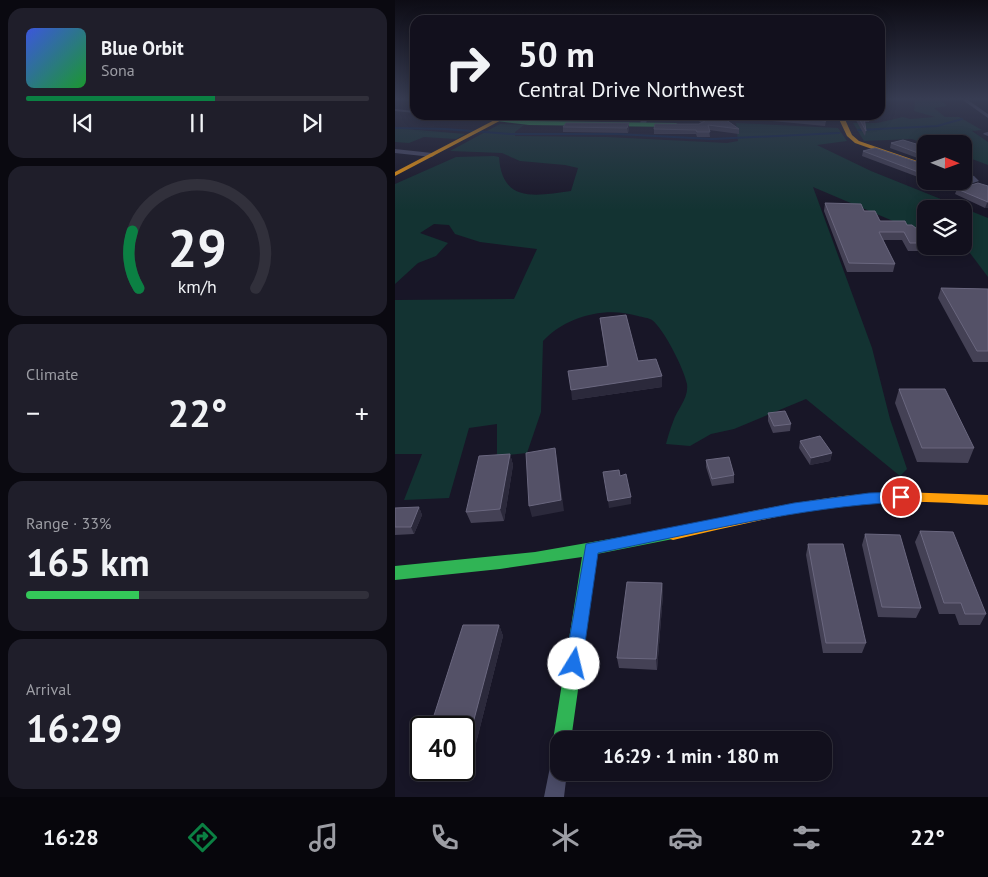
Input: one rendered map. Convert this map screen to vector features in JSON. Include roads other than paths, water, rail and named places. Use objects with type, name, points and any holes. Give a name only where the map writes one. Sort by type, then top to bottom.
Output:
[{"type":"street","points":[[395,174],[470,135]]},
{"type":"street","points":[[850,135],[857,142],[917,163]]},
{"type":"street","points":[[395,151],[432,155]]},
{"type":"street","points":[[395,157],[404,152]]},
{"type":"street","points":[[973,178],[975,179],[973,183],[980,186]]},
{"type":"street","points":[[395,573],[486,566],[591,548],[794,508],[869,498],[901,497],[988,500]]},
{"type":"street","points":[[563,731],[591,548]]},
{"type":"street","points":[[554,797],[556,781]]},
{"type":"waterway","points":[[640,135],[712,139],[793,135]]}]
